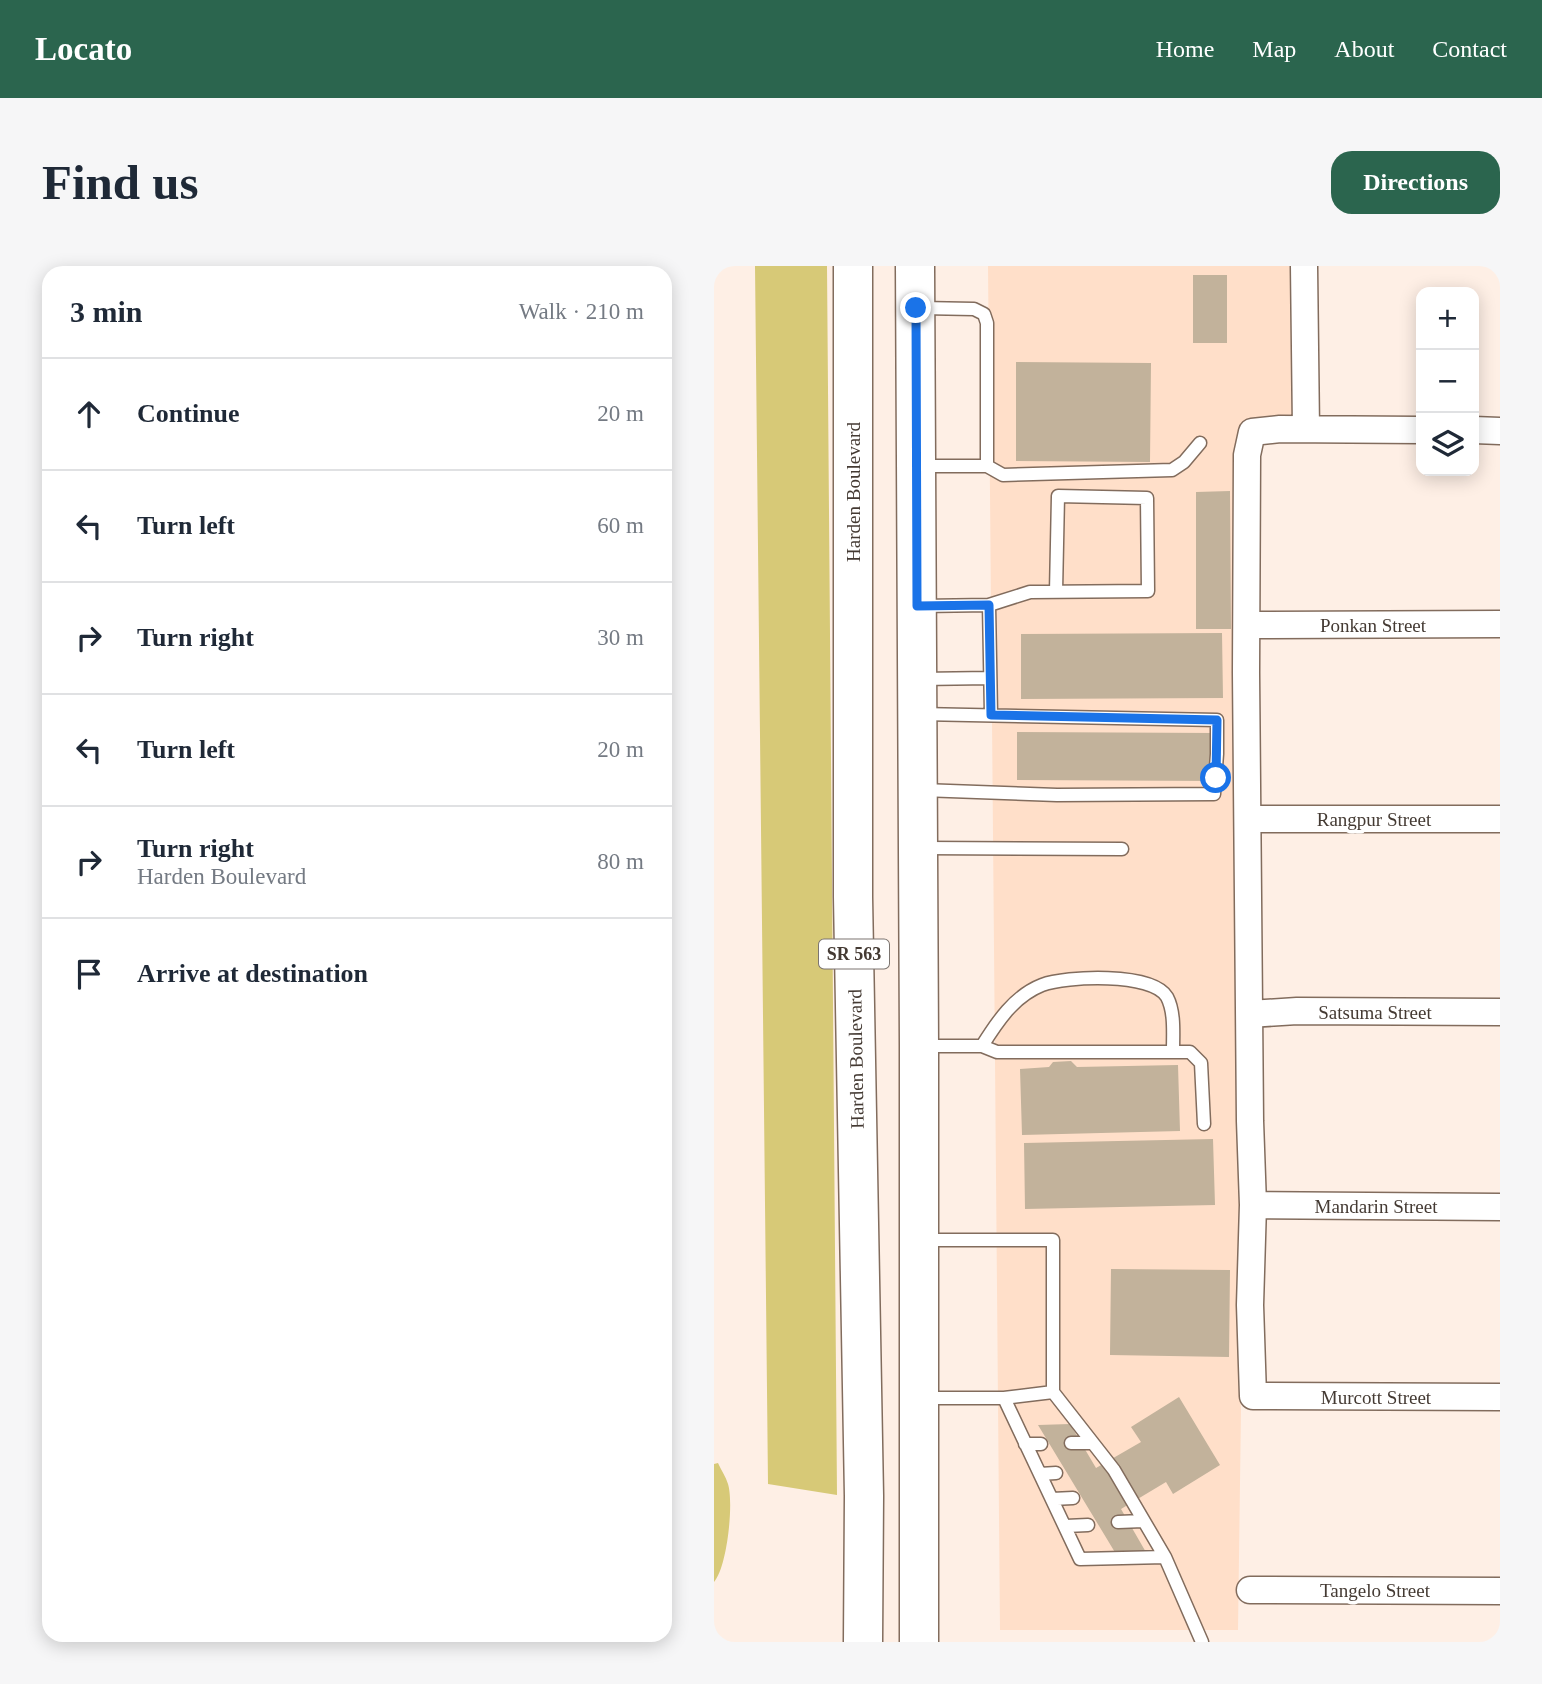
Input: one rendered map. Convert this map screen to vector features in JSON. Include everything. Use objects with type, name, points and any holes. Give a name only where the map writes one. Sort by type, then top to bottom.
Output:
[{"type":"main road","name":"Harden Boulevard","points":[[853,266],[853,897],[864,1482],[863,1642]]},
{"type":"main road","points":[[915,266],[919,1642]]},
{"type":"street","points":[[1304,266],[1306,429]]},
{"type":"street","points":[[1253,1205],[1247,455],[1252,432],[1306,429],[1416,430]]},
{"type":"street","points":[[1479,430],[1500,430]]},
{"type":"street","name":"Ponkan Street","points":[[1247,625],[1500,624]]},
{"type":"street","name":"Rangpur Street","points":[[1248,818],[1500,819]]},
{"type":"street","name":"Satsuma Street","points":[[1250,1014],[1297,1011],[1500,1012]]},
{"type":"street","name":"Mandarin Street","points":[[1253,1205],[1500,1207]]},
{"type":"street","name":"Murcott Street","points":[[1253,1205],[1253,1396],[1500,1397]]},
{"type":"street","name":"Tangelo Street","points":[[1251,1590],[1500,1591]]},
{"type":"lane","points":[[916,308],[974,309],[984,314],[987,323],[987,466]]},
{"type":"lane","points":[[916,466],[987,466],[1003,475],[1172,470],[1184,462],[1200,443]]},
{"type":"lane","points":[[917,606],[989,605],[1030,592],[1056,592],[1148,592],[1147,498],[1058,496],[1056,592]]},
{"type":"lane","points":[[989,605],[991,715]]},
{"type":"lane","points":[[917,696],[990,678]]},
{"type":"lane","points":[[917,696],[991,715],[1217,720],[1214,794],[1057,795],[918,789]]},
{"type":"lane","points":[[918,848],[1122,849]]},
{"type":"lane","points":[[982,1046],[1001,1016],[1025,995],[1042,985],[1070,979],[1115,979],[1144,983],[1160,989],[1167,998],[1173,1022],[1174,1050]]},
{"type":"lane","points":[[919,1046],[982,1046],[997,1052],[1190,1052],[1201,1063],[1204,1124]]},
{"type":"lane","points":[[919,1240],[1053,1240],[1053,1392],[1114,1470],[1165,1557],[1202,1642]]},
{"type":"lane","points":[[919,1398],[1004,1398],[1053,1392]]},
{"type":"lane","points":[[1004,1398],[1080,1559],[1165,1557]]},
{"type":"lane","points":[[1071,1443],[1093,1443]]},
{"type":"lane","points":[[1026,1444],[1041,1444]]},
{"type":"lane","points":[[1040,1474],[1056,1473]]},
{"type":"lane","points":[[1052,1499],[1073,1498]]},
{"type":"lane","points":[[1118,1522],[1143,1521]]},
{"type":"lane","points":[[1066,1526],[1088,1525]]},
{"type":"shaded area","points":[[755,266],[827,266],[837,1495],[768,1484]]},
{"type":"shaded area","points":[[988,266],[1291,266],[1294,416],[1250,418],[1240,429],[1238,1305],[1241,1410],[1238,1630],[1000,1630]]},
{"type":"shaded area","points":[[718,1463],[728,1484],[730,1505],[726,1550],[719,1575],[714,1582],[714,1464]]},
{"type":"building","points":[[1193,275],[1227,275],[1227,343],[1193,343]]},
{"type":"building","points":[[1016,362],[1151,363],[1150,462],[1016,461]]},
{"type":"building","points":[[1230,491],[1231,629],[1196,629],[1196,492]]},
{"type":"building","points":[[1222,633],[1223,698],[1021,699],[1021,634]]},
{"type":"building","points":[[1017,732],[1215,733],[1215,781],[1017,780]]},
{"type":"building","points":[[1071,1061],[1077,1067],[1178,1065],[1180,1131],[1022,1135],[1020,1069],[1049,1067],[1053,1062]]},
{"type":"building","points":[[1213,1139],[1215,1205],[1025,1209],[1024,1143]]},
{"type":"building","points":[[1111,1269],[1230,1270],[1229,1357],[1110,1355]]},
{"type":"building","points":[[1179,1397],[1220,1465],[1173,1494],[1166,1482],[1121,1509],[1147,1554],[1116,1554],[1038,1425],[1070,1424],[1096,1468],[1141,1442],[1131,1427]]},
{"type":"route","points":[[916,308],[917,606],[989,605],[991,715],[1217,720],[1216,778]]}]
